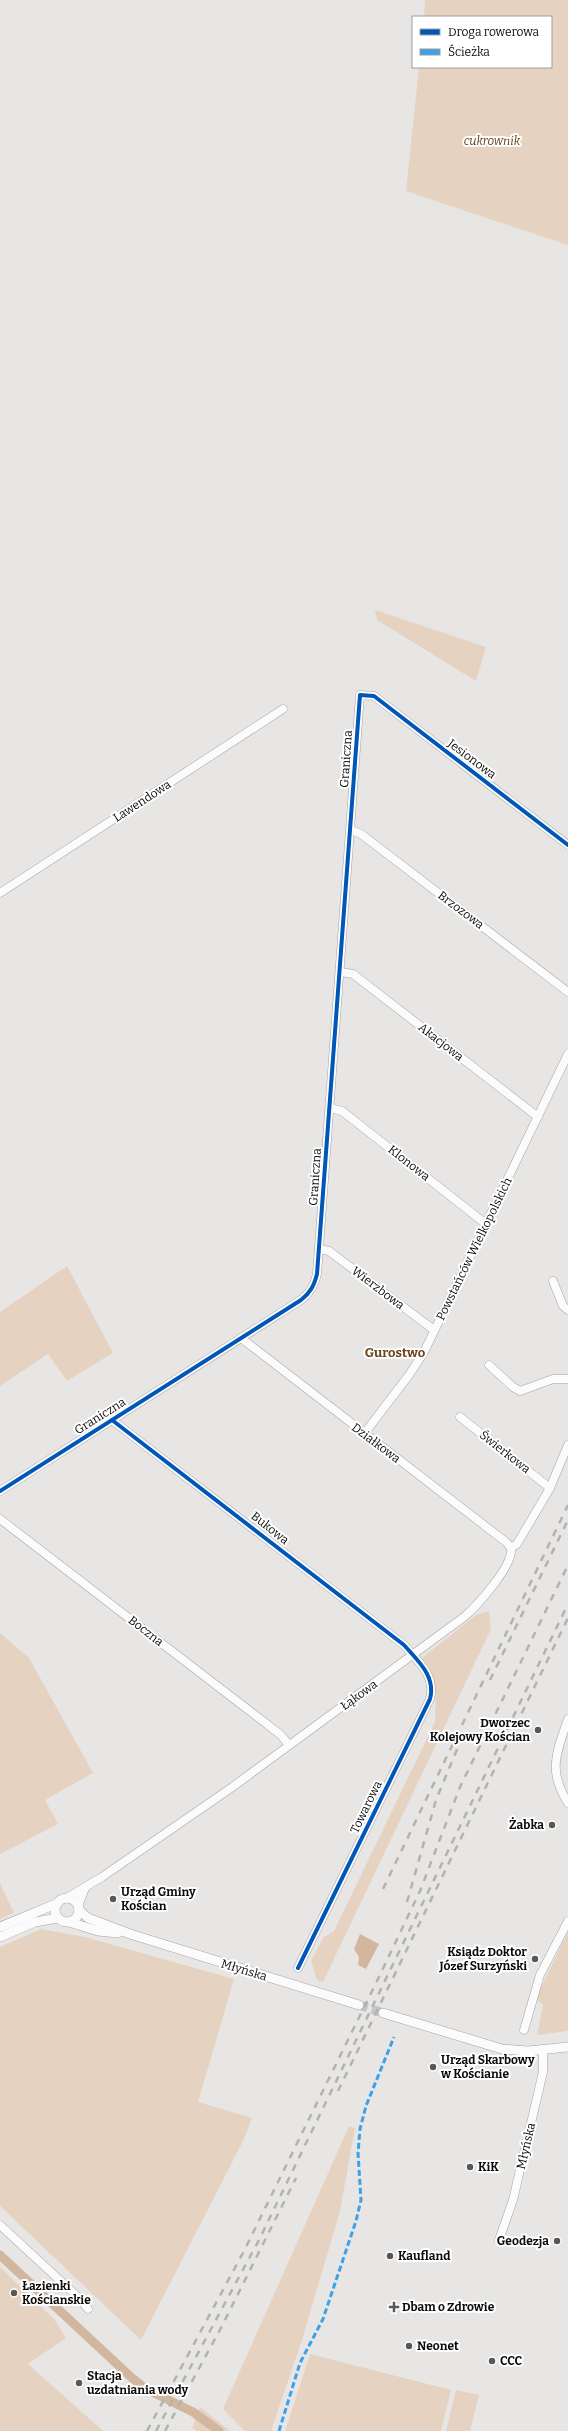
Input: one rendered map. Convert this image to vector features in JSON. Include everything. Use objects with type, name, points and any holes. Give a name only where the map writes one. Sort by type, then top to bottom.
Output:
[{"type":"street","name":"Graniczna","points":[[0,1491],[309,1294],[317,1274],[352,830],[360,695]]},
{"type":"street","name":"Jesionowa","points":[[360,695],[374,696],[568,845]]},
{"type":"street","name":"Lawendowa","points":[[0,893],[283,709]]},
{"type":"street","name":"Brzozowa","points":[[352,830],[361,834],[568,992]]},
{"type":"street","name":"Akacjowa","points":[[341,972],[353,974],[538,1117]]},
{"type":"street","name":"Powstańców Wielkopolskich","points":[[364,1434],[409,1375],[434,1330],[568,1054]]},
{"type":"street","name":"Klonowa","points":[[330,1108],[342,1111],[486,1224]]},
{"type":"street","name":"Wierzbowa","points":[[319,1249],[329,1251],[434,1330]]},
{"type":"street","points":[[553,1281],[563,1306],[568,1310]]},
{"type":"street","name":"Działkowa","points":[[241,1338],[506,1542],[511,1548]]},
{"type":"street","points":[[489,1365],[513,1387],[520,1391],[553,1379],[568,1379]]},
{"type":"street","name":"Świerkowa","points":[[460,1417],[550,1488]]},
{"type":"street","name":"Bukowa","points":[[112,1420],[404,1645],[413,1655]]},
{"type":"street","name":"Łąkowa","points":[[0,1927],[61,1901],[85,1888],[205,1806],[413,1655],[476,1607],[502,1570],[510,1556],[511,1548],[517,1544],[550,1488],[568,1445]]},
{"type":"street","name":"Boczna","points":[[0,1519],[281,1735],[289,1745]]},
{"type":"street","name":"Towarowa","points":[[298,1968],[430,1699],[432,1688],[430,1678],[413,1655]]},
{"type":"street","points":[[568,1719],[555,1761],[557,1779],[568,1803]]},
{"type":"street","points":[[0,1937],[35,1922],[58,1918],[69,1922],[76,1918],[85,1888]]},
{"type":"street","points":[[58,1918],[55,1911],[61,1901],[73,1900],[78,1908]]},
{"type":"street","name":"Młyńska","points":[[78,1908],[88,1918],[130,1934],[360,2005]]},
{"type":"street","points":[[524,2030],[540,1975],[568,1921]]},
{"type":"street","name":"Młyńska","points":[[69,1922],[98,1931],[130,1934]]},
{"type":"street","points":[[382,2013],[497,2048],[517,2051],[568,2047]]},
{"type":"street","name":"Młyńska","points":[[499,2240],[513,2200],[542,2072],[544,2050]]},
{"type":"street","points":[[0,2225],[79,2298],[88,2309]]},
{"type":"green space","name":"cukrownik","points":[[425,0],[568,0],[568,245],[406,191],[419,68],[552,68],[552,16],[424,16]]},
{"type":"green space","points":[[375,610],[486,647],[476,681],[377,620]]},
{"type":"green space","points":[[67,1266],[113,1353],[67,1381],[48,1354],[0,1386],[0,1312]]},
{"type":"green space","points":[[489,1611],[491,1629],[323,1982],[317,1980],[311,1961],[323,1938],[334,1931],[435,1722],[436,1696],[434,1682],[432,1674],[422,1658],[476,1615]]},
{"type":"green space","points":[[0,1633],[29,1658],[93,1773],[45,1800],[58,1824],[0,1854]]},
{"type":"green space","points":[[0,1883],[14,1913],[0,1919]]},
{"type":"green space","points":[[41,1929],[85,1937],[234,1979],[198,2102],[252,2118],[243,2141],[141,2340],[0,2206],[0,1947]]},
{"type":"green space","points":[[568,1932],[568,2031],[537,2035],[543,2004],[535,2000]]},
{"type":"green space","points":[[349,2126],[355,2128],[340,2211],[302,2340],[271,2431],[245,2431],[223,2409]]},
{"type":"green space","points":[[0,2267],[54,2319],[66,2338],[28,2364],[103,2431],[0,2431]]},
{"type":"green space","points":[[310,2354],[451,2390],[441,2431],[285,2431]]},
{"type":"green space","points":[[456,2390],[479,2395],[470,2431],[446,2431]]},
{"type":"green space","points":[[200,2407],[230,2431],[197,2431],[192,2428]]},
{"type":"shaded area","points":[[360,1934],[379,1944],[366,1969],[358,1965],[359,1957],[354,1949]]},
{"type":"waterway","points":[[0,2255],[132,2378],[146,2389],[193,2412],[219,2431]]},
{"type":"tunnel","points":[[359,2005],[383,2013]]},
{"type":"railway","points":[[383,1889],[568,1505]]},
{"type":"railway","points":[[490,1680],[568,1520]]},
{"type":"railway","points":[[147,2431],[244,2251],[377,1981],[420,1891],[460,1787],[568,1565]]},
{"type":"railway","points":[[156,2431],[259,2240],[568,1604]]},
{"type":"railway","points":[[338,2091],[568,1618]]},
{"type":"railway","points":[[407,1902],[436,1800],[458,1747]]},
{"type":"railway","points":[[165,2431],[222,2326],[296,2178]]},
{"type":"marked path","points":[[279,2431],[300,2363],[323,2319],[356,2221],[361,2200],[358,2153],[360,2129],[366,2106],[394,2037]]},
{"type":"cycle path","points":[[0,1491],[301,1300],[307,1295],[313,1286],[317,1274],[360,695],[374,696],[568,845]]},
{"type":"cycle path","points":[[112,1420],[404,1645],[420,1663],[428,1676],[431,1691],[430,1699],[298,1968]]},
{"type":"place","name":"Dworzec Kolejowy Kościan","points":[[538,1730]]},
{"type":"place","name":"Żabka","points":[[552,1825]]},
{"type":"place","name":"Urząd Gminy Kościan","points":[[113,1899]]},
{"type":"place","name":"Ksiądz Doktor Józef Surzyński","points":[[535,1959]]},
{"type":"place","name":"Urząd Skarbowy w Kościanie","points":[[433,2067]]},
{"type":"place","name":"KiK","points":[[470,2167]]},
{"type":"place","name":"Geodezja","points":[[557,2241]]},
{"type":"place","name":"Kaufland","points":[[390,2256]]},
{"type":"place","name":"Łazienki Kościanskie","points":[[14,2293]]},
{"type":"place","name":"Dbam o Zdrowie","points":[[394,2307]]},
{"type":"place","name":"Neonet","points":[[409,2346]]},
{"type":"place","name":"CCC","points":[[492,2361]]},
{"type":"place","name":"Stacja uzdatniania wody","points":[[79,2383]]},
{"type":"district","name":"Gurostwo","points":[[395,1352]]}]
